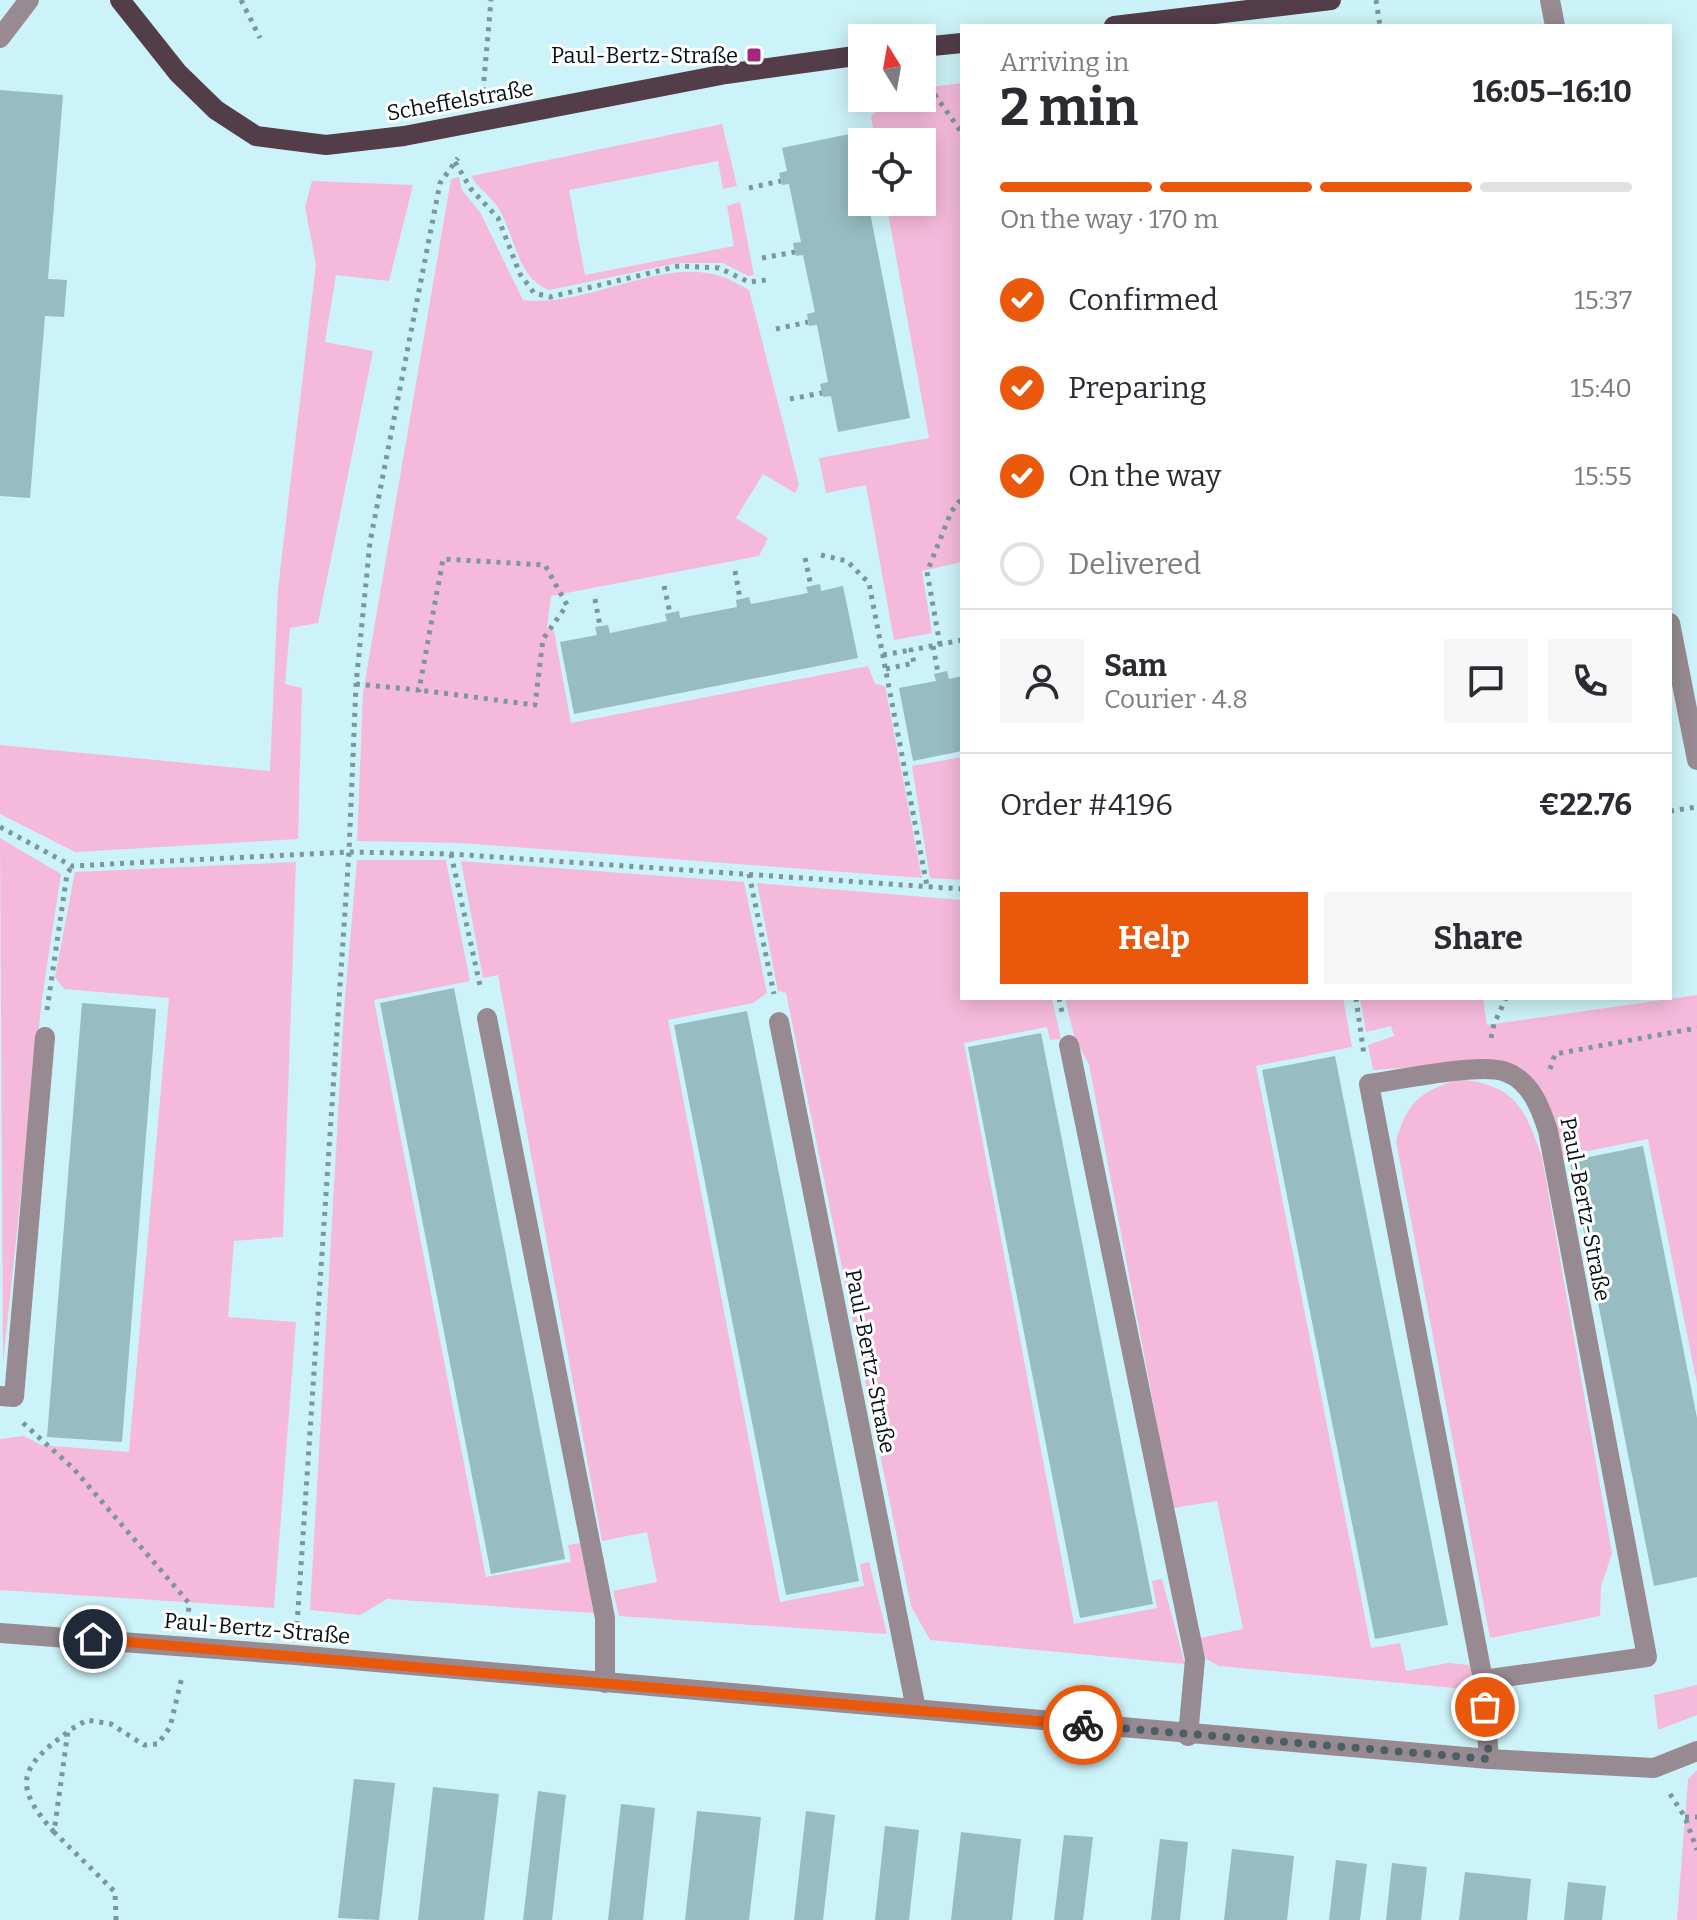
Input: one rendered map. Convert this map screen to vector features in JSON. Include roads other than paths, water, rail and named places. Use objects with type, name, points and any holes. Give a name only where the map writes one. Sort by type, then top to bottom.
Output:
[{"type":"main road","name":"Scheffelstraße","points":[[120,0],[178,73],[216,110],[256,136],[326,145],[404,136],[726,74],[848,57]]},
{"type":"main road","points":[[1131,24],[1331,0]]},
{"type":"main road","points":[[936,46],[960,43]]},
{"type":"street","points":[[0,38],[29,0]]},
{"type":"street","points":[[1550,0],[1555,24]]},
{"type":"street","points":[[1672,633],[1697,760]]},
{"type":"street","points":[[487,1018],[605,1618],[605,1683]]},
{"type":"street","name":"Paul-Bertz-Straße","points":[[779,1022],[916,1709]]},
{"type":"street","points":[[7,1396],[45,1037]]},
{"type":"street","points":[[1069,1045],[1195,1659],[1188,1736]]},
{"type":"street","name":"Paul-Bertz-Straße","points":[[1505,1071],[1523,1083],[1539,1104],[1548,1131],[1647,1657],[1483,1680],[1369,1084],[1449,1072],[1505,1071]]},
{"type":"street","name":"Paul-Bertz-Straße","points":[[0,1633],[295,1655],[1188,1736],[1489,1759],[1654,1768],[1697,1751]]},
{"type":"street","points":[[1483,1680],[1489,1759]]},
{"type":"place","name":"Paul-Bertz-Straße","points":[[754,55]]}]
